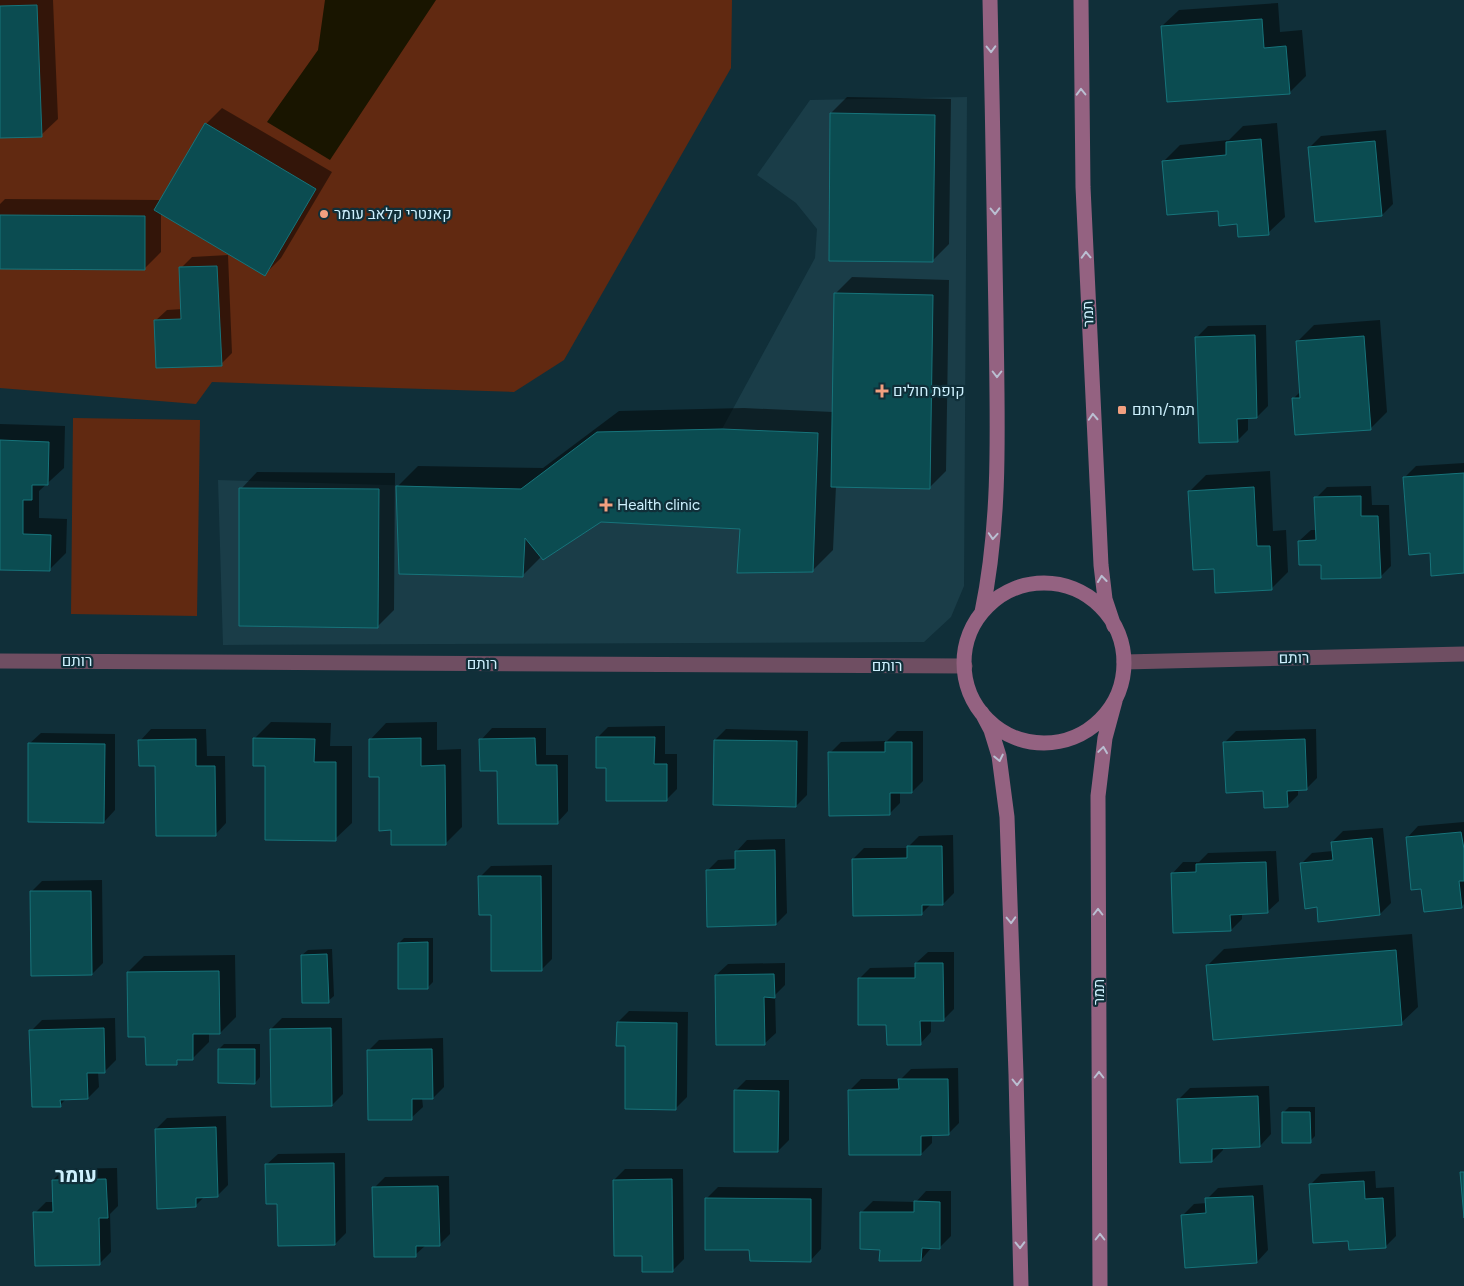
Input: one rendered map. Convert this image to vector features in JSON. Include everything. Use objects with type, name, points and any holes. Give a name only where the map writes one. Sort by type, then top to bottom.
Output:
[{"type":"street","points":[[982,612],[990,574],[994,536],[996,452],[996,262],[990,0]]},
{"type":"street","name":"תמר","points":[[1081,0],[1083,187],[1100,565],[1105,599],[1114,626]]},
{"type":"street","points":[[982,713],[993,724],[1022,740],[1052,742],[1067,740],[1082,734],[1094,725],[1106,714],[1115,700],[1121,686],[1124,662],[1120,640],[1106,613],[1081,592],[1066,587],[1051,584],[1020,587],[1006,592],[982,612],[973,625],[967,640],[964,656],[968,686],[974,700],[991,730],[999,756],[1007,817],[1021,1286]]},
{"type":"street","name":"רותם","points":[[1124,662],[1464,654]]},
{"type":"street","name":"רותם","points":[[0,661],[965,666]]},
{"type":"street","name":"תמר","points":[[1100,1286],[1098,806],[1104,738],[1115,700]]},
{"type":"shaded area","name":"קאנטרי קלאב עומר","points":[[0,0],[732,0],[731,68],[564,360],[514,392],[212,382],[196,404],[0,388]]},
{"type":"shaded area","points":[[325,0],[436,0],[330,160],[267,122],[318,50]]},
{"type":"shaded area","points":[[967,97],[964,586],[951,617],[924,642],[223,645],[218,480],[521,489],[597,432],[722,429],[815,258],[817,229],[796,203],[757,175],[810,100]]},
{"type":"shaded area","points":[[73,418],[200,420],[197,616],[71,614]]},
{"type":"building","points":[[37,5],[42,137],[0,138],[0,6]]},
{"type":"building","points":[[1262,19],[1264,48],[1286,46],[1290,94],[1167,102],[1161,26]]},
{"type":"building","points":[[830,113],[935,115],[933,262],[829,261]]},
{"type":"building","points":[[205,123],[316,189],[265,276],[154,210]]},
{"type":"building","points":[[1261,139],[1269,235],[1238,237],[1237,224],[1219,226],[1218,211],[1167,215],[1162,161],[1226,155],[1226,142]]},
{"type":"building","points":[[1375,141],[1382,216],[1315,222],[1308,147]]},
{"type":"building","points":[[0,215],[145,216],[145,270],[0,269]]},
{"type":"building","points":[[217,266],[222,366],[156,368],[154,320],[181,319],[179,267]]},
{"type":"building","name":"קופת חולים","points":[[834,293],[933,295],[930,489],[831,487]]},
{"type":"building","points":[[1255,335],[1257,418],[1237,419],[1238,442],[1199,443],[1195,337]]},
{"type":"building","points":[[1364,336],[1371,430],[1295,435],[1292,398],[1300,398],[1296,341]]},
{"type":"building","name":"Health clinic","points":[[722,429],[818,433],[813,572],[737,573],[740,529],[601,522],[543,560],[525,538],[523,577],[399,574],[396,486],[521,489],[597,432]]},
{"type":"building","points":[[0,440],[49,442],[48,485],[32,485],[32,500],[23,500],[23,534],[51,535],[50,571],[0,570]]},
{"type":"building","points":[[1464,473],[1464,573],[1431,576],[1430,553],[1409,555],[1403,477]]},
{"type":"building","points":[[1254,487],[1257,546],[1270,546],[1272,590],[1215,593],[1214,569],[1193,570],[1188,491]]},
{"type":"building","points":[[239,488],[379,489],[378,628],[239,626]]},
{"type":"building","points":[[1361,496],[1361,516],[1378,516],[1381,578],[1321,579],[1321,565],[1299,565],[1298,541],[1316,540],[1314,497]]},
{"type":"building","points":[[596,737],[655,737],[654,764],[667,764],[667,801],[606,801],[606,768],[596,768]]},
{"type":"building","points":[[253,738],[315,739],[314,762],[336,762],[336,841],[265,840],[265,766],[253,766]]},
{"type":"building","points":[[421,738],[421,766],[445,765],[446,845],[391,845],[391,830],[379,831],[379,777],[369,777],[369,739]]},
{"type":"building","points":[[535,738],[536,765],[557,765],[558,824],[498,824],[497,771],[480,771],[479,739]]},
{"type":"building","points":[[196,739],[196,766],[215,766],[216,836],[156,836],[155,766],[139,766],[138,740]]},
{"type":"building","points":[[1305,739],[1307,790],[1287,791],[1288,807],[1264,808],[1263,791],[1226,793],[1223,742]]},
{"type":"building","points":[[714,740],[797,741],[796,807],[713,805]]},
{"type":"building","points":[[885,742],[912,742],[912,793],[890,793],[890,815],[829,816],[828,752],[885,752]]},
{"type":"building","points":[[28,743],[105,744],[104,823],[28,822]]},
{"type":"building","points":[[1461,832],[1464,849],[1464,881],[1459,881],[1462,908],[1424,912],[1421,889],[1411,890],[1406,837]]},
{"type":"building","points":[[1372,838],[1380,915],[1318,922],[1317,907],[1305,909],[1300,863],[1333,860],[1331,842]]},
{"type":"building","points":[[907,846],[942,846],[943,905],[922,905],[922,915],[853,916],[852,859],[907,858]]},
{"type":"building","points":[[775,850],[776,925],[707,927],[706,870],[735,869],[735,851]]},
{"type":"building","points":[[1266,862],[1268,913],[1230,915],[1231,931],[1173,933],[1171,873],[1196,872],[1196,864]]},
{"type":"building","points":[[478,876],[541,876],[542,971],[491,971],[491,915],[479,915]]},
{"type":"building","points":[[30,891],[91,891],[92,975],[31,976]]},
{"type":"building","points":[[428,942],[428,989],[398,989],[398,943]]},
{"type":"building","points":[[1396,950],[1402,1025],[1213,1040],[1206,965]]},
{"type":"building","points":[[327,954],[329,1003],[302,1003],[301,955]]},
{"type":"building","points":[[915,963],[943,963],[944,1021],[920,1021],[921,1045],[887,1045],[886,1025],[858,1025],[858,978],[915,978]]},
{"type":"building","points":[[219,971],[220,1034],[193,1034],[193,1060],[177,1060],[177,1065],[146,1065],[145,1037],[128,1037],[127,972]]},
{"type":"building","points":[[774,974],[775,998],[764,997],[765,1045],[716,1045],[715,975]]},
{"type":"building","points":[[617,1022],[677,1023],[676,1110],[625,1109],[625,1046],[616,1046]]},
{"type":"building","points":[[104,1028],[105,1073],[87,1073],[88,1099],[60,1100],[61,1107],[32,1107],[29,1030]]},
{"type":"building","points":[[331,1028],[332,1106],[271,1107],[270,1029]]},
{"type":"building","points":[[218,1049],[255,1049],[255,1084],[218,1083]]},
{"type":"building","points":[[432,1049],[433,1099],[412,1099],[412,1120],[368,1120],[367,1050]]},
{"type":"building","points":[[898,1079],[948,1079],[949,1135],[921,1136],[921,1155],[849,1155],[848,1090],[899,1089]]},
{"type":"building","points":[[734,1090],[779,1091],[778,1152],[734,1152]]},
{"type":"building","points":[[1258,1096],[1260,1147],[1212,1149],[1212,1162],[1180,1163],[1177,1099]]},
{"type":"building","points":[[1282,1112],[1310,1112],[1311,1143],[1282,1143]]},
{"type":"building","points":[[216,1127],[218,1197],[196,1198],[196,1207],[157,1209],[155,1129]]},
{"type":"building","points":[[334,1163],[335,1245],[278,1246],[277,1204],[266,1204],[265,1164]]},
{"type":"building","points":[[1460,1172],[1464,1172],[1464,1218]]},
{"type":"building","points":[[106,1179],[108,1218],[99,1218],[100,1265],[35,1266],[33,1212],[53,1212],[52,1180]]},
{"type":"building","points":[[672,1179],[673,1272],[642,1272],[642,1256],[614,1256],[613,1180]]},
{"type":"building","points":[[1364,1181],[1365,1199],[1383,1198],[1386,1248],[1349,1250],[1348,1241],[1313,1243],[1309,1184]]},
{"type":"building","points":[[438,1186],[440,1246],[416,1246],[416,1257],[374,1257],[372,1187]]},
{"type":"building","points":[[1253,1196],[1257,1263],[1185,1268],[1181,1215],[1206,1213],[1205,1198]]},
{"type":"building","points":[[705,1198],[811,1199],[811,1262],[750,1261],[749,1250],[705,1250]]},
{"type":"building","points":[[914,1201],[940,1202],[940,1249],[922,1248],[921,1261],[879,1261],[880,1250],[860,1249],[860,1212],[914,1212]]},
{"type":"place","name":"קאנטרי קלאב עומר","points":[[324,214]]},
{"type":"place","name":"קופת חולים","points":[[882,391]]},
{"type":"place","name":"תמר/רותם","points":[[1122,410]]},
{"type":"place","name":"Health clinic","points":[[606,505]]},
{"type":"district","name":"עומר","points":[[76,1175]]}]
